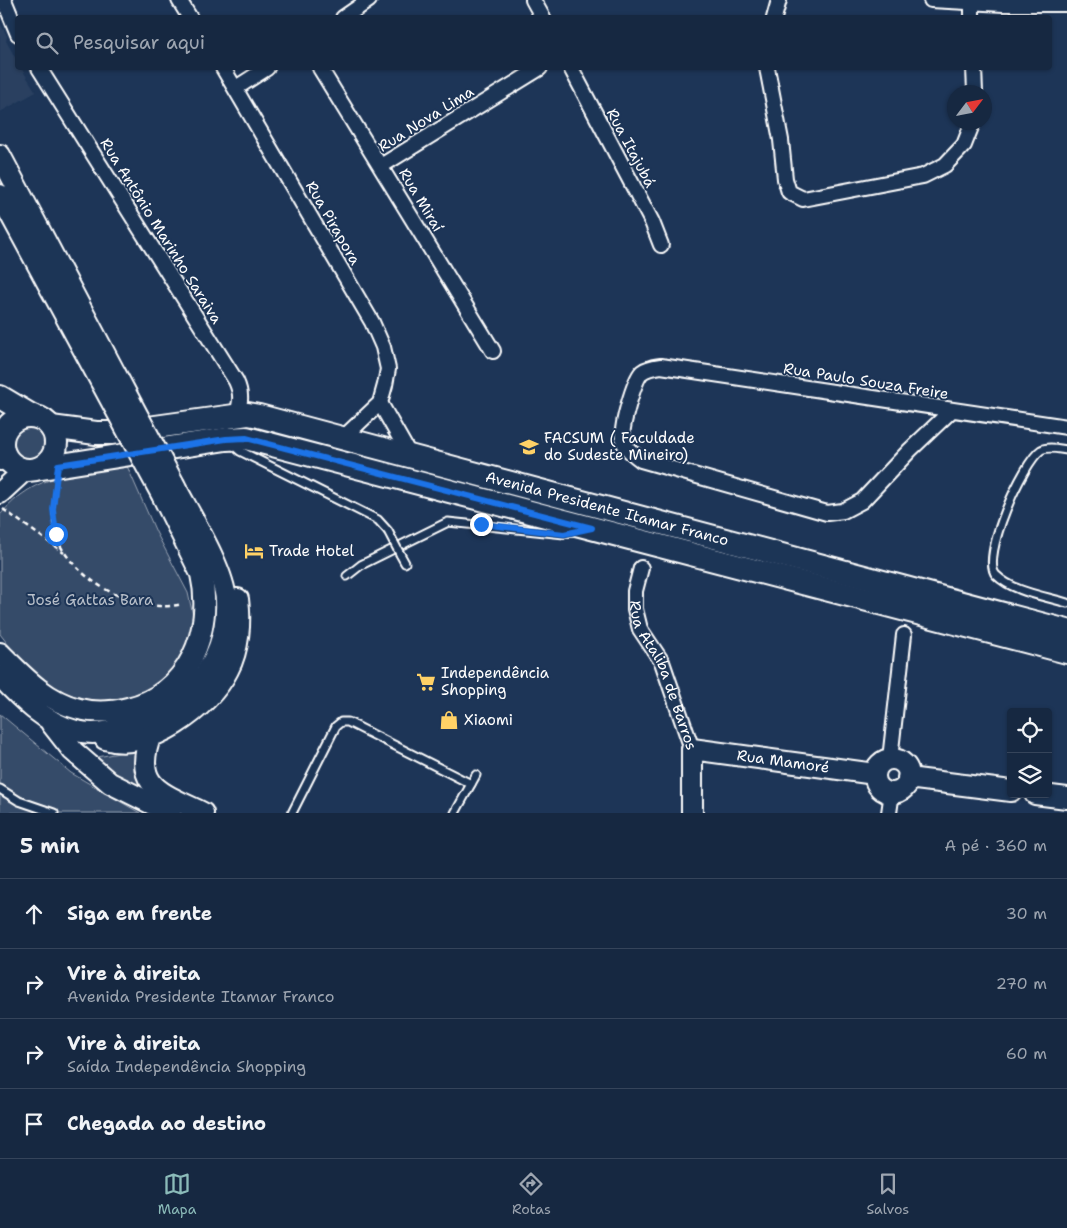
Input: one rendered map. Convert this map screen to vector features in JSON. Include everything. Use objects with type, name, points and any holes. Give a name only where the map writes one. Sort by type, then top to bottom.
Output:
[{"type":"main road","points":[[0,155],[108,377],[168,490],[201,574],[205,611],[200,640],[193,657],[176,681],[150,699],[135,706],[113,711],[79,710],[46,695],[0,653]]},
{"type":"main road","points":[[0,195],[108,377]]},
{"type":"main road","points":[[0,397],[41,422],[56,441],[53,457],[42,468],[0,493]]},
{"type":"main road","name":"Avenida Presidente Itamar Franco","points":[[41,422],[96,433],[236,416],[258,416],[409,454],[1067,631]]},
{"type":"main road","points":[[41,422],[16,420],[5,431],[2,447],[16,467],[42,468]]},
{"type":"main road","name":"Avenida Presidente Itamar Franco","points":[[42,468],[226,439],[246,438],[1067,652]]},
{"type":"main road","points":[[48,720],[62,727],[112,742],[138,740],[166,729],[206,701],[228,670],[238,632],[238,603],[230,568],[218,546],[168,490]]},
{"type":"main road","points":[[87,733],[100,733],[131,726],[165,711],[182,700],[198,685],[217,654],[226,618],[226,598],[218,571],[186,508]]},
{"type":"main road","points":[[0,676],[48,720],[73,751],[110,782],[170,813]]},
{"type":"main road","points":[[151,735],[144,760],[145,774],[154,786],[166,795],[202,813]]},
{"type":"main road","name":"Rua Mamoré","points":[[692,749],[875,774]]},
{"type":"main road","name":"Rua Ataliba de Barros","points":[[692,749],[692,813]]},
{"type":"main road","points":[[890,759],[899,760],[905,766],[908,778],[901,790],[892,792],[881,788],[876,783],[875,774],[882,762],[890,759]]},
{"type":"main road","points":[[908,778],[1007,790]]},
{"type":"main road","points":[[1052,796],[1067,798]]},
{"type":"street","points":[[4,0],[7,12],[15,28]]},
{"type":"street","points":[[179,0],[188,15]]},
{"type":"street","points":[[352,5],[369,0]]},
{"type":"street","points":[[533,0],[541,15]]},
{"type":"street","points":[[775,15],[779,0]]},
{"type":"street","points":[[931,0],[1067,4]]},
{"type":"street","points":[[972,2],[972,15]]},
{"type":"street","name":"Rua Antônio Marinho Saraiva","points":[[39,70],[236,381],[240,390],[241,402],[236,416]]},
{"type":"street","name":"Rua Pirapora","points":[[224,70],[372,322],[384,347],[388,369],[380,403]]},
{"type":"street","points":[[236,88],[264,70]]},
{"type":"street","name":"Rua Miraí","points":[[321,70],[493,351]]},
{"type":"street","name":"Rua Nova Lima","points":[[381,166],[537,70]]},
{"type":"street","name":"Rua Itajubá","points":[[572,70],[652,222],[661,245]]},
{"type":"street","points":[[767,70],[781,140],[785,179],[789,192],[803,200],[923,176],[952,158],[964,145],[970,130]]},
{"type":"street","points":[[974,70],[975,85]]},
{"type":"street","name":"Rua Paulo Souza Freire","points":[[952,411],[910,450],[862,501],[842,511],[826,513],[641,460],[630,451],[623,440],[623,427],[636,383],[642,372],[661,366],[1067,427]]},
{"type":"street","points":[[344,437],[380,403],[409,454]]},
{"type":"street","name":"Rua Ataliba de Barros","points":[[641,568],[635,591],[635,608],[640,629],[662,662],[692,749]]},
{"type":"street","points":[[890,759],[904,635]]},
{"type":"street","points":[[889,813],[892,792]]},
{"type":"lane","points":[[226,439],[240,451],[378,520],[388,531],[405,563]]},
{"type":"lane","points":[[1067,450],[1042,449],[1033,458],[1001,524],[992,551],[991,566],[996,574],[1010,584],[1067,603]]},
{"type":"lane","points":[[347,576],[361,566],[448,522],[564,534],[592,528]]},
{"type":"lane","points":[[292,813],[336,726],[341,722],[348,722],[471,784]]},
{"type":"lane","points":[[455,813],[476,775]]},
{"type":"lane","points":[[0,789],[20,801],[54,813]]},
{"type":"path","points":[[42,468],[58,541],[66,554]]},
{"type":"path","points":[[0,507],[66,554],[96,582],[124,599],[155,607],[182,604]]},
{"type":"shaded area","points":[[0,23],[7,36],[6,41],[15,57],[15,70],[22,70],[36,92],[0,112]]},
{"type":"green space","points":[[32,425],[39,426],[45,431],[50,437],[50,451],[45,457],[39,462],[32,463],[25,462],[19,457],[14,451],[13,444],[14,437],[19,431],[25,426]]},
{"type":"green space","name":"José Gattas Bara","points":[[127,466],[156,532],[188,593],[194,620],[189,648],[165,680],[136,698],[96,703],[60,691],[21,661],[0,634],[0,515],[28,490],[58,477]]},
{"type":"green space","points":[[0,714],[71,773],[140,813],[0,813]]},
{"type":"green space","points":[[140,749],[160,798],[113,780],[92,758]]},
{"type":"place","name":"FACSUM ( Faculdade do Sudeste Mineiro)","points":[[529,447]]},
{"type":"place","name":"Trade Hotel","points":[[254,551]]},
{"type":"place","name":"Independência Shopping","points":[[426,682]]},
{"type":"place","name":"Xiaomi","points":[[449,720]]},
{"type":"route","points":[[56,534],[53,509],[58,465],[226,439],[246,438],[592,528],[564,534],[481,524]]}]
